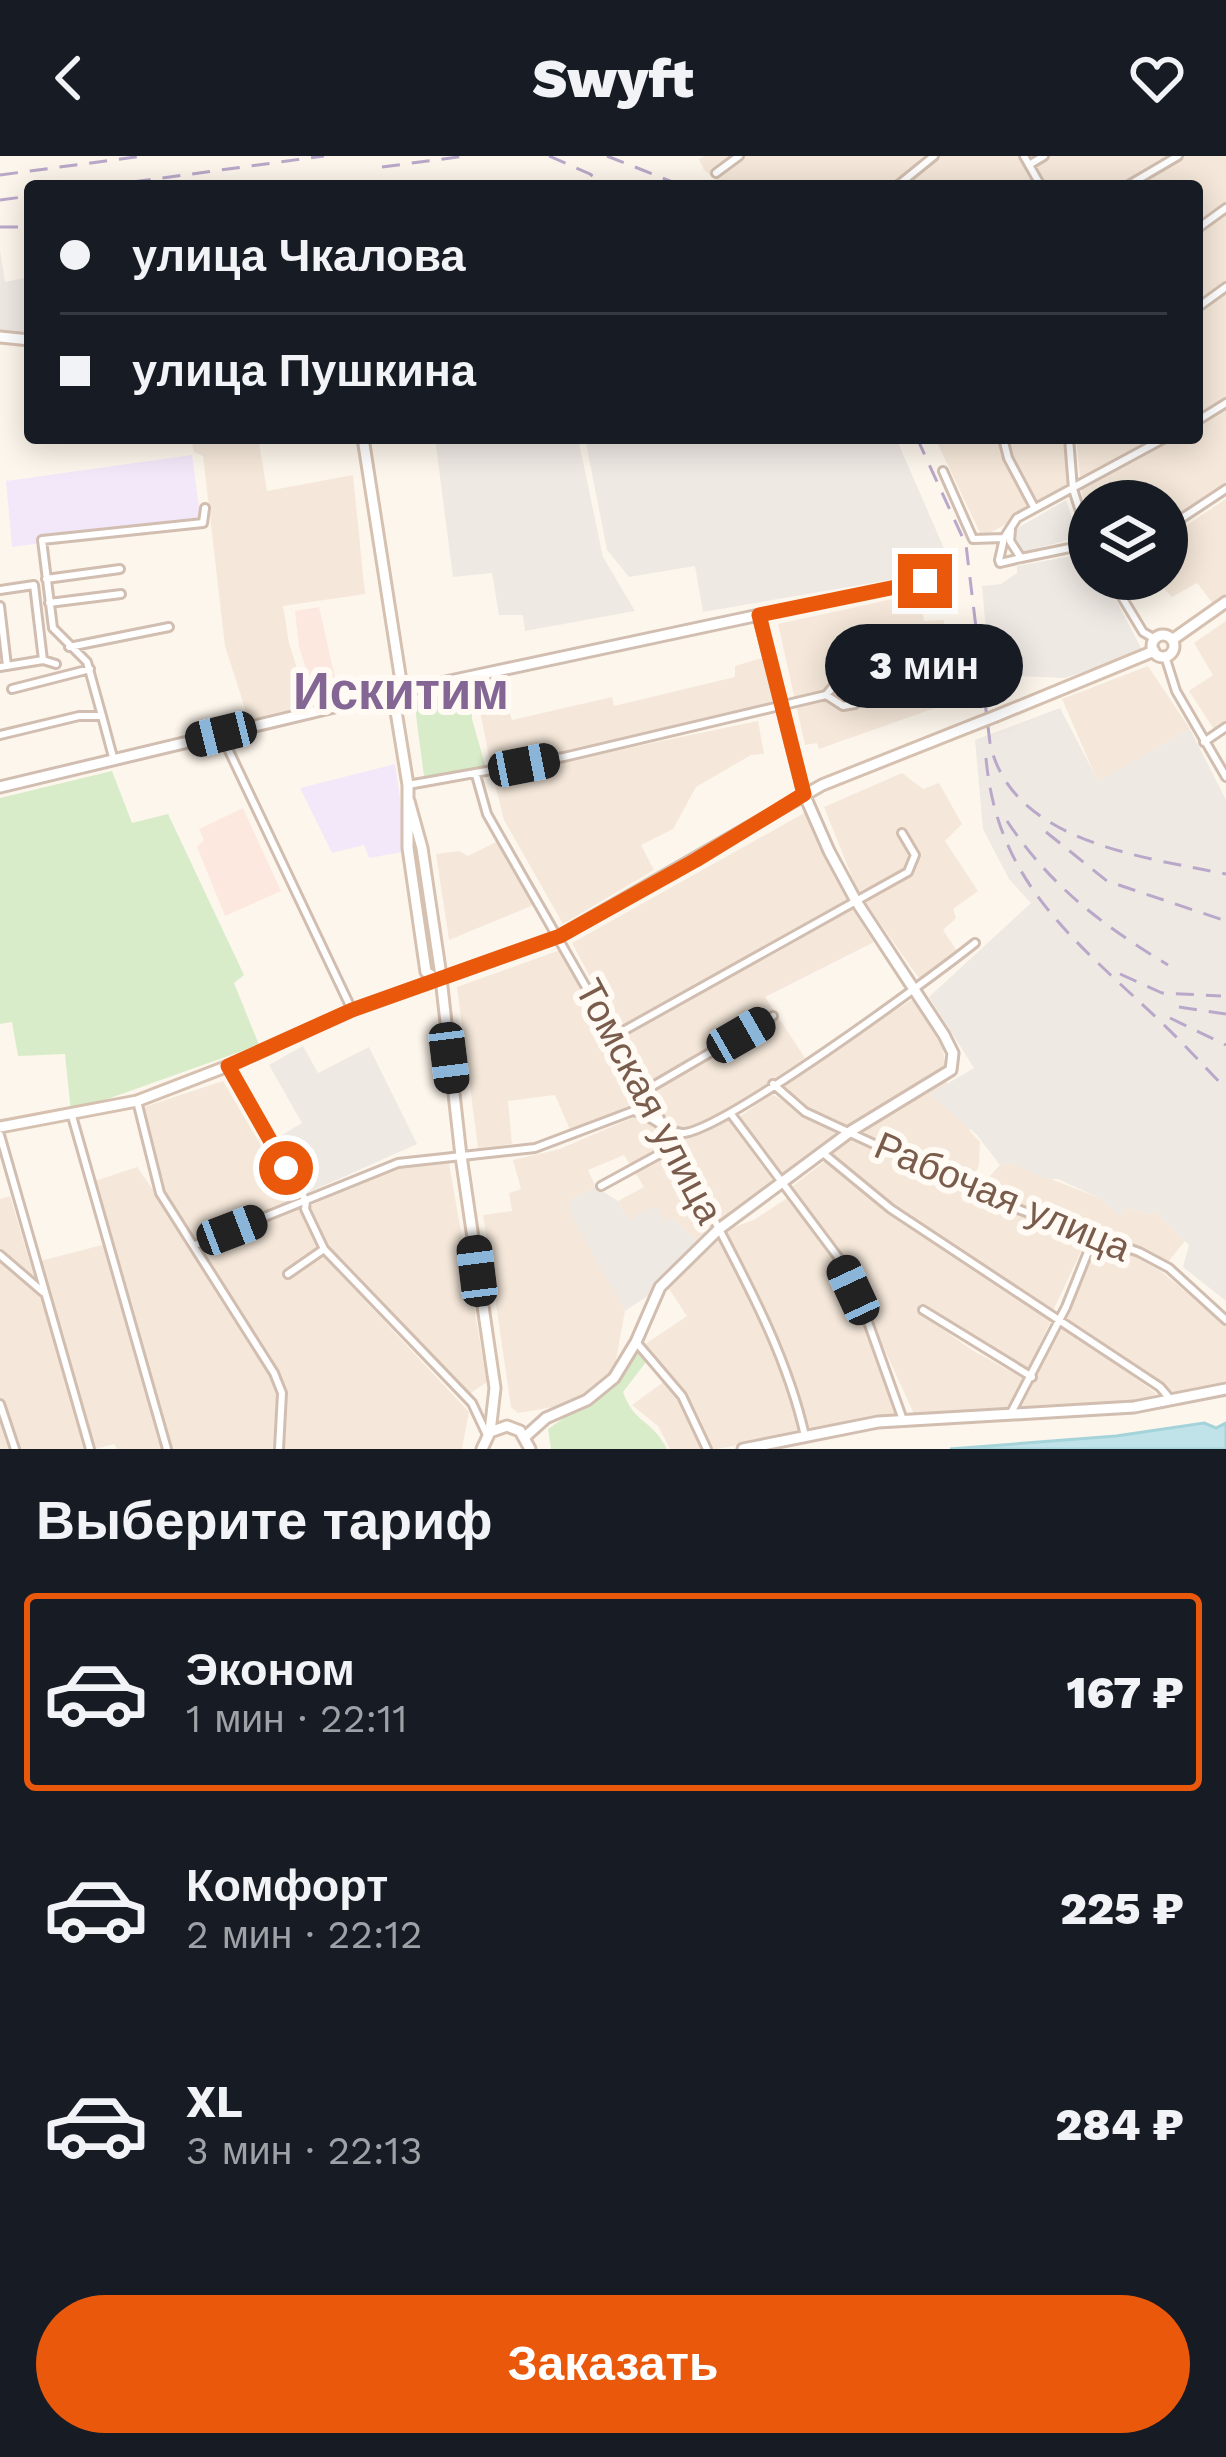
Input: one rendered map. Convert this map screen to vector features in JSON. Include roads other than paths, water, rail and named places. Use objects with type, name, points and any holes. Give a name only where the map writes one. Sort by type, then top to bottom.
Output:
[{"type":"main road","points":[[364,444],[400,675],[395,705],[409,801],[422,848],[495,1388],[512,1427]]},
{"type":"main road","points":[[1172,640],[1226,602]]},
{"type":"main road","points":[[0,787],[397,692],[759,615],[804,794],[856,901],[952,1053],[951,1070],[851,1131],[719,1229],[660,1287],[623,1366],[600,1392],[546,1418],[526,1436]]},
{"type":"main road","points":[[1159,654],[1154,639],[1163,635],[1172,640]]},
{"type":"main road","points":[[0,1131],[137,1101],[352,1010],[560,936],[804,794],[1173,650],[1172,640]]},
{"type":"main road","points":[[482,1449],[495,1388]]},
{"type":"main road","points":[[743,1449],[903,1420],[1134,1407],[1226,1389]]},
{"type":"main road","points":[[489,1433],[512,1427],[526,1436],[530,1449]]},
{"type":"street","points":[[716,173],[739,156]]},
{"type":"street","points":[[904,180],[934,156]]},
{"type":"street","points":[[1024,156],[1036,180]]},
{"type":"street","points":[[1029,165],[1044,156]]},
{"type":"street","points":[[1137,180],[1178,156]]},
{"type":"street","points":[[1004,444],[1034,507]]},
{"type":"street","points":[[1069,444],[1072,480]]},
{"type":"street","points":[[1089,480],[1154,444]]},
{"type":"street","points":[[943,471],[974,539],[1004,538]]},
{"type":"street","points":[[1188,514],[1226,489]]},
{"type":"street","points":[[1068,491],[1034,507],[1011,527],[1000,563],[1068,547]]},
{"type":"street","points":[[114,761],[90,668],[53,628],[42,540],[203,523],[205,508]]},
{"type":"street","points":[[1011,527],[1010,541],[1021,558]]},
{"type":"street","points":[[46,579],[120,569]]},
{"type":"street","points":[[759,615],[925,581],[952,587]]},
{"type":"street","points":[[0,590],[34,585],[44,660]]},
{"type":"street","points":[[49,603],[121,594]]},
{"type":"street","points":[[1124,600],[1143,632],[1154,639]]},
{"type":"street","points":[[0,606],[3,666],[44,660],[56,664]]},
{"type":"street","points":[[70,646],[169,627]]},
{"type":"street","points":[[1159,654],[1226,777]]},
{"type":"street","points":[[12,689],[90,668]]},
{"type":"street","points":[[408,785],[476,775],[782,707],[826,695],[838,681],[854,686],[856,700],[843,706],[826,695]]},
{"type":"street","points":[[0,735],[79,716],[101,716]]},
{"type":"street","points":[[1204,742],[1226,727]]},
{"type":"street","points":[[221,734],[352,1010]]},
{"type":"street","name":"Томская улица","points":[[476,775],[487,814],[616,1035],[719,1229],[794,1387],[805,1436]]},
{"type":"street","points":[[616,1035],[908,872],[914,855],[902,833]]},
{"type":"street","points":[[195,1244],[398,1163],[556,1142],[633,1111],[688,1133],[730,1114],[916,990],[975,943]]},
{"type":"street","points":[[646,1090],[773,1016]]},
{"type":"street","points":[[228,1066],[306,1202],[324,1249],[472,1403],[489,1433]]},
{"type":"street","name":"Рабочая улица","points":[[772,1084],[806,1112],[1000,1203],[1139,1252],[1168,1268],[1226,1320]]},
{"type":"street","points":[[137,1101],[160,1193],[282,1393],[279,1449]]},
{"type":"street","points":[[730,1114],[838,1258],[868,1322],[903,1420]]},
{"type":"street","points":[[72,1116],[167,1449]]},
{"type":"street","points":[[0,1131],[90,1449]]},
{"type":"street","points":[[602,1186],[676,1145]]},
{"type":"street","points":[[823,1153],[891,1209],[1160,1387],[1171,1401]]},
{"type":"street","points":[[1010,1414],[1032,1377],[1094,1237]]},
{"type":"street","points":[[288,1274],[324,1249]]},
{"type":"street","points":[[0,1255],[46,1294]]},
{"type":"street","points":[[923,1310],[1032,1377]]},
{"type":"street","points":[[636,1342],[682,1396],[707,1449]]},
{"type":"street","points":[[0,1404],[15,1449]]},
{"type":"water","points":[[1204,1423],[1216,1428],[1226,1423],[1226,1449],[950,1449],[1116,1436]]},
{"type":"railway","points":[[0,175],[143,156]]},
{"type":"railway","points":[[147,180],[324,156]]},
{"type":"railway","points":[[382,167],[466,156]]},
{"type":"railway","points":[[549,156],[598,180]]},
{"type":"railway","points":[[607,156],[668,180]]},
{"type":"railway","points":[[0,200],[24,197]]},
{"type":"railway","points":[[0,227],[24,227]]},
{"type":"railway","points":[[920,444],[966,545],[990,743],[1003,776],[1024,803],[1085,839],[1226,874]]},
{"type":"railway","points":[[986,758],[1006,841],[1046,907],[1226,1089]]},
{"type":"railway","points":[[1007,821],[1041,866],[1079,902],[1168,965]]},
{"type":"railway","points":[[1046,832],[1107,881],[1226,921]]},
{"type":"railway","points":[[1120,974],[1162,993],[1221,996]]},
{"type":"railway","points":[[1179,1007],[1226,1014]]},
{"type":"railway","points":[[1170,1018],[1226,1045]]},
{"type":"district","name":"Искитим","points":[[401,691]]}]
